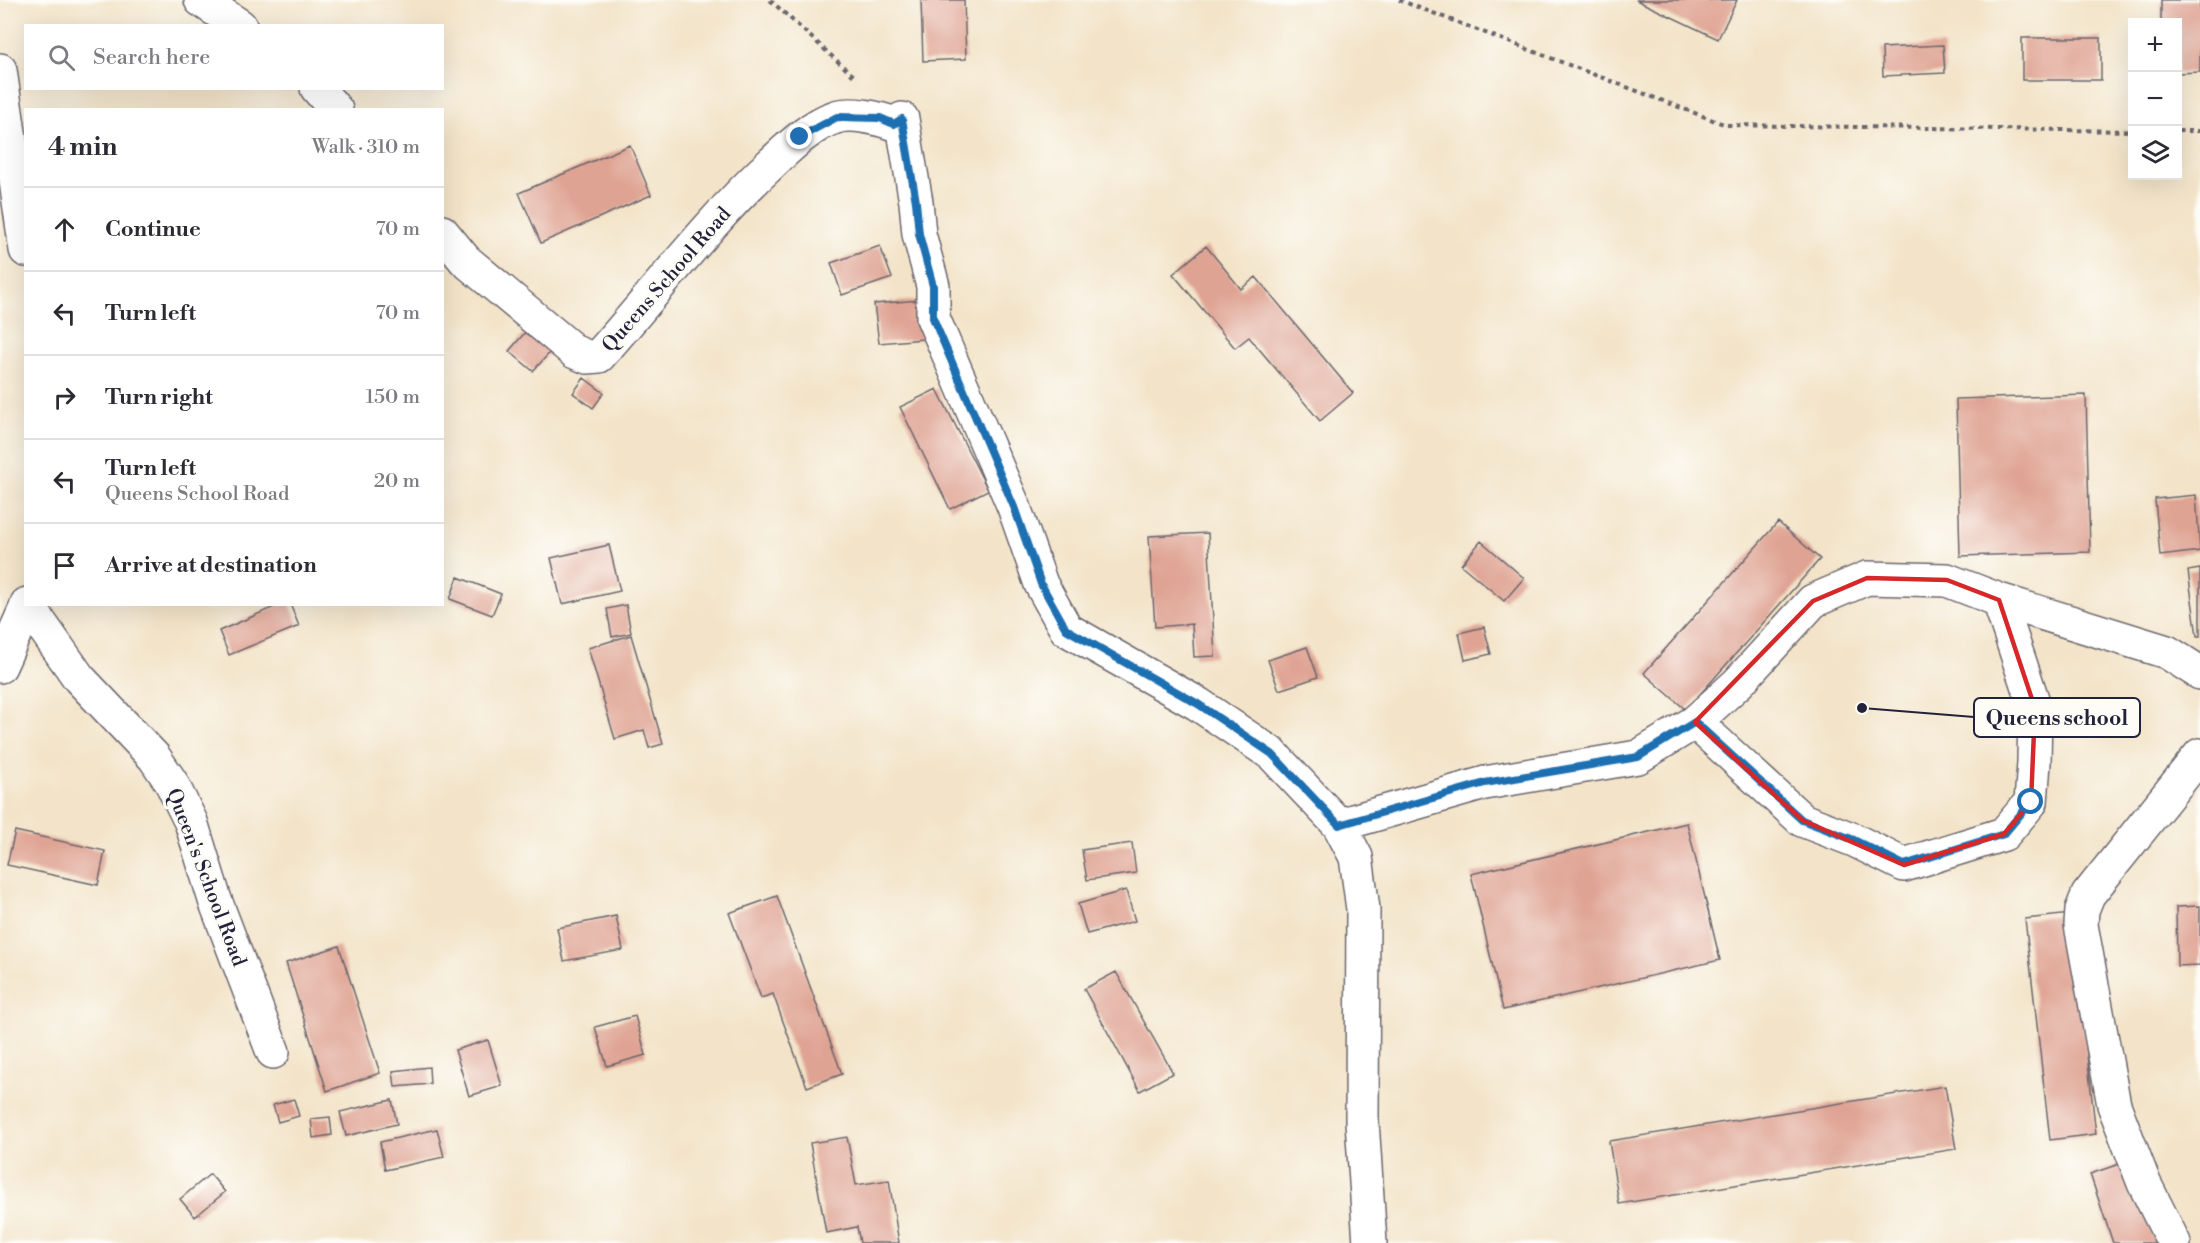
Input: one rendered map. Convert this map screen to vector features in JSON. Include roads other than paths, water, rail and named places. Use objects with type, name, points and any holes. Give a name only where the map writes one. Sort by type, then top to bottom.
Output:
[{"type":"street","points":[[201,0],[237,24]]},
{"type":"street","points":[[0,70],[24,236]]},
{"type":"street","points":[[319,90],[334,108]]},
{"type":"street","name":"Queens School Road","points":[[444,234],[465,260],[575,352],[587,357],[599,356],[708,227],[800,137],[837,117],[880,118],[894,124],[902,119],[919,234],[933,286],[933,318],[1014,507],[1041,584],[1066,629],[1198,704],[1272,754],[1339,825]]},
{"type":"street","points":[[1370,1243],[1362,1121],[1363,909],[1356,857],[1339,825],[1485,783],[1638,757],[1695,722],[1738,683],[1813,601],[1867,578],[1947,580],[1999,600],[2167,652],[2200,672]]},
{"type":"street","points":[[1695,722],[1802,820],[1854,840],[1904,865],[2004,834],[2031,802],[2035,708],[1999,600]]},
{"type":"street","points":[[0,666],[27,606]]},
{"type":"street","name":"Queen's School Road","points":[[28,606],[79,678],[154,757],[171,782],[190,822],[215,900],[273,1052]]},
{"type":"street","points":[[2174,1243],[2144,1183],[2114,1105],[2081,925],[2082,910],[2088,895],[2200,755]]},
{"type":"place","name":"Queens school","points":[[1862,708]]}]
